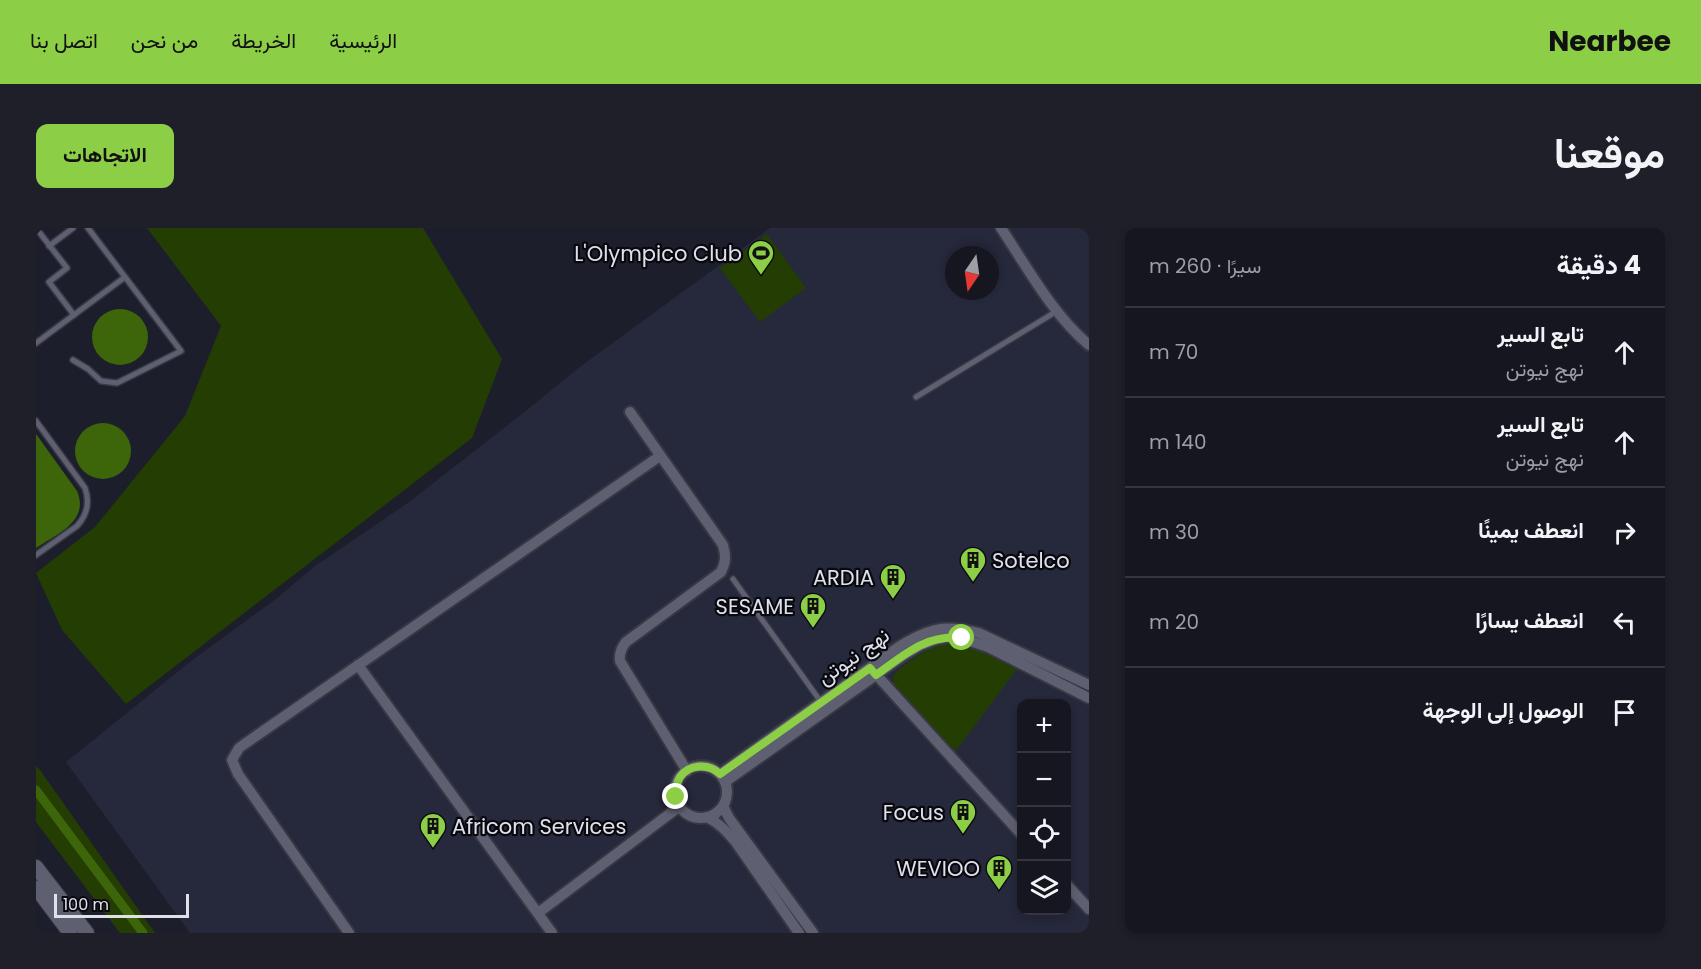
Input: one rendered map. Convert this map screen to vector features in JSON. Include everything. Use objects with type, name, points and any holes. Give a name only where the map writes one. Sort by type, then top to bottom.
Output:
[{"type":"street","points":[[1001,228],[1057,311],[1089,345]]},
{"type":"street","points":[[630,412],[723,545],[726,555],[721,572],[626,642],[619,656],[687,771]]},
{"type":"street","points":[[349,933],[238,774],[232,760],[235,753],[246,743],[660,456]]},
{"type":"street","name":"نهج نيوتن","points":[[941,633],[947,627],[986,636],[1089,685]]},
{"type":"street","name":"نهج نيوتن","points":[[723,778],[873,671],[917,636],[941,633],[948,637],[962,638],[988,647],[1089,698]]},
{"type":"street","points":[[358,665],[552,933]]},
{"type":"street","points":[[873,671],[1017,829]]},
{"type":"street","name":"نهج نيوتن","points":[[723,778],[821,702],[873,671]]},
{"type":"street","points":[[706,766],[716,770],[723,778],[727,787],[727,797],[716,814],[707,818],[696,818],[687,814],[680,806],[676,797],[676,787],[680,778],[687,771],[706,766]]},
{"type":"street","points":[[538,913],[680,806]]},
{"type":"street","points":[[723,806],[729,818],[813,933]]},
{"type":"street","points":[[707,818],[725,829],[735,841],[799,933]]},
{"type":"street","points":[[36,867],[87,933]]},
{"type":"street","points":[[36,888],[70,933]]},
{"type":"street","points":[[1071,889],[1089,909]]},
{"type":"lane","points":[[36,228],[67,268],[49,282],[74,315]]},
{"type":"lane","points":[[49,246],[73,228]]},
{"type":"lane","points":[[74,360],[100,381],[117,383],[181,351],[88,228]]},
{"type":"lane","points":[[36,343],[125,277]]},
{"type":"lane","points":[[916,396],[1057,311]]},
{"type":"lane","points":[[36,421],[86,488],[88,496],[86,513],[82,521],[36,555]]},
{"type":"lane","points":[[733,579],[821,702]]},
{"type":"shaded area","points":[[147,228],[423,228],[502,359],[472,438],[126,704],[62,630],[36,573],[95,527],[185,416],[221,326]]},
{"type":"shaded area","points":[[770,228],[1089,228],[1089,933],[190,933],[66,762],[191,661],[276,599],[315,566],[409,502],[577,369]]},
{"type":"shaded area","name":"L'Olympico Club","points":[[767,234],[806,288],[760,322],[720,268]]},
{"type":"shaded area","points":[[114,309],[126,309],[140,317],[148,331],[146,348],[140,357],[126,365],[114,365],[97,353],[92,343],[92,331],[104,314]]},
{"type":"shaded area","points":[[97,423],[109,423],[123,431],[131,445],[129,462],[123,471],[109,479],[97,479],[80,467],[75,457],[75,445],[87,428]]},
{"type":"shaded area","points":[[36,434],[77,491],[80,501],[79,511],[69,526],[36,548]]},
{"type":"shaded area","points":[[946,644],[975,649],[1017,669],[955,752],[893,683],[894,674],[912,659],[931,648]]},
{"type":"shaded area","points":[[36,766],[155,933],[120,933],[36,822]]},
{"type":"waterway","points":[[36,790],[143,933]]},
{"type":"place","name":"L'Olympico Club","points":[[761,276]]},
{"type":"place","name":"Sotelco","points":[[973,583]]},
{"type":"place","name":"ARDIA","points":[[893,600]]},
{"type":"place","name":"SESAME","points":[[813,629]]},
{"type":"place","name":"Focus","points":[[963,835]]},
{"type":"place","name":"Africom Services","points":[[433,849]]},
{"type":"place","name":"WEVIOO","points":[[999,891]]},
{"type":"route","points":[[676,797],[676,787],[680,778],[687,771],[706,766],[720,774],[870,668],[876,675],[921,645],[948,637],[962,638]]}]
